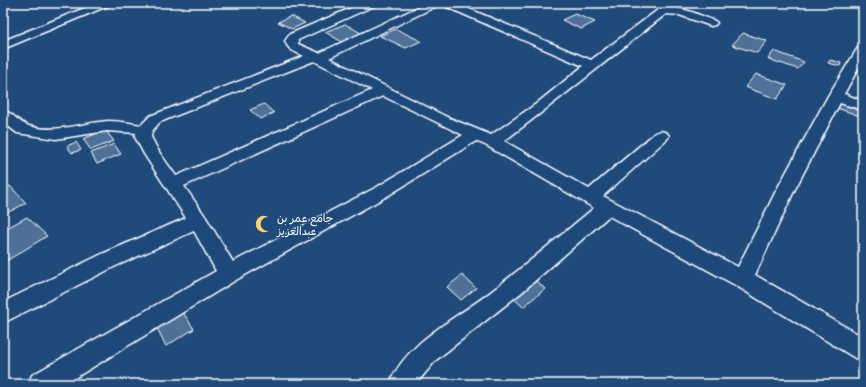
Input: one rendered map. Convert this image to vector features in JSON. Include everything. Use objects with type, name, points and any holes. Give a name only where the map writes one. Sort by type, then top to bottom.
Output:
[{"type":"street","points":[[3,45],[106,3]]},
{"type":"street","points":[[372,3],[294,38],[291,41],[293,46],[382,91],[483,138],[743,279],[863,350]]},
{"type":"street","points":[[229,274],[198,221],[152,154],[144,136],[145,130],[155,119],[317,57],[436,3]]},
{"type":"street","points":[[446,3],[592,65]]},
{"type":"street","points":[[41,384],[229,274],[541,107],[592,65],[663,12],[669,10],[679,12],[711,23]]},
{"type":"street","points":[[340,17],[374,32]]},
{"type":"street","points":[[743,279],[772,216],[835,96],[863,49]]},
{"type":"street","points":[[849,72],[863,76]]},
{"type":"street","points":[[173,184],[382,91]]},
{"type":"street","points":[[835,96],[863,106]]},
{"type":"street","points":[[3,115],[23,130],[36,132],[56,134],[107,126],[145,130]]},
{"type":"street","points":[[402,384],[407,374],[438,342],[483,311],[599,202],[661,136]]},
{"type":"street","points":[[3,313],[109,260],[198,221]]},
{"type":"building","points":[[575,14],[595,22],[581,29],[562,20]]},
{"type":"building","points":[[291,16],[305,23],[292,29],[278,22]]},
{"type":"building","points":[[345,24],[361,33],[342,42],[325,32]]},
{"type":"building","points":[[396,29],[421,41],[406,48],[380,36]]},
{"type":"building","points":[[743,33],[767,41],[757,53],[732,45]]},
{"type":"building","points":[[774,51],[804,62],[798,69],[768,59]]},
{"type":"building","points":[[830,60],[841,63],[840,66],[828,63]]},
{"type":"building","points":[[756,74],[787,85],[777,99],[745,87]]},
{"type":"building","points":[[839,103],[863,112],[863,117],[837,108]]},
{"type":"building","points":[[264,104],[274,113],[260,119],[250,110]]},
{"type":"building","points":[[105,130],[114,141],[91,150],[83,139]]},
{"type":"building","points":[[76,142],[81,150],[72,153],[67,146]]},
{"type":"building","points":[[114,144],[121,154],[97,164],[91,153]]},
{"type":"building","points":[[10,186],[26,203],[3,215],[3,189]]},
{"type":"building","points":[[27,217],[47,236],[3,263],[3,230]]},
{"type":"building","points":[[462,275],[476,288],[461,300],[447,287]]},
{"type":"building","points":[[532,277],[545,289],[523,307],[509,294]]},
{"type":"building","points":[[182,311],[194,329],[166,346],[156,326]]},
{"type":"place","name":"جامع عمر بن عبدالعزيز","points":[[264,224]]}]
